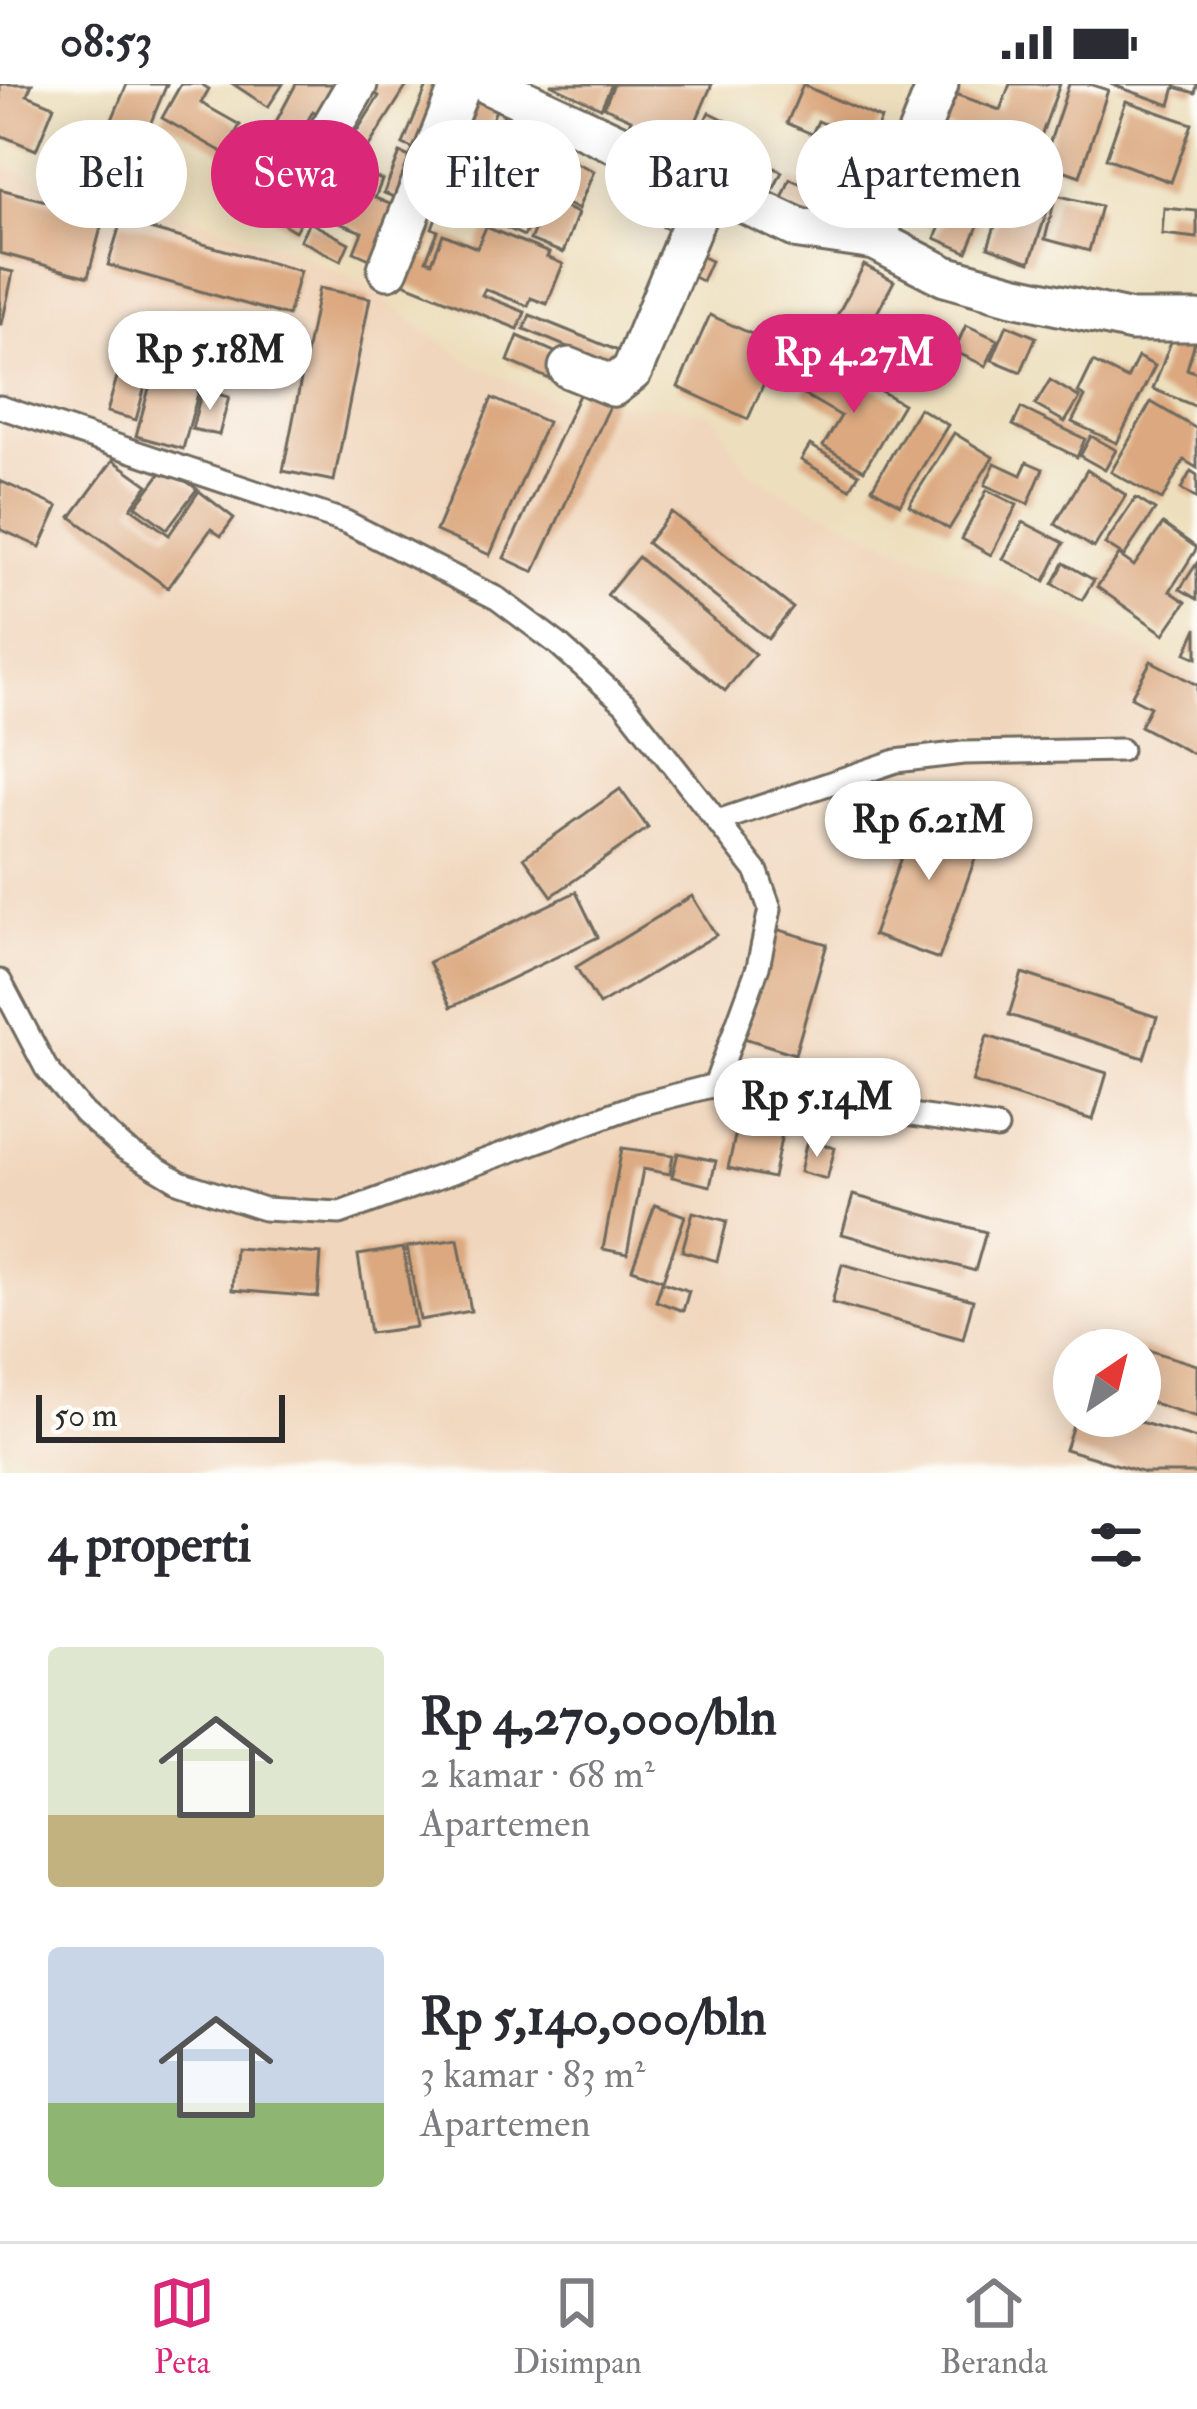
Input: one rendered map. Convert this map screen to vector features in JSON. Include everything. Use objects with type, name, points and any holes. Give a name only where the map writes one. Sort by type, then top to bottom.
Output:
[{"type":"street","points":[[336,120],[357,84]]},
{"type":"street","points":[[388,269],[461,84]]},
{"type":"street","points":[[489,84],[605,137]]},
{"type":"street","points":[[874,240],[938,84]]},
{"type":"street","points":[[772,216],[800,229],[874,240],[945,276],[1013,295],[1132,321],[1197,321]]},
{"type":"street","points":[[569,368],[613,386],[632,371],[691,228]]},
{"type":"lane","points":[[0,407],[346,523],[498,599],[626,704],[757,872],[770,909],[758,967],[715,1085]]},
{"type":"lane","points":[[718,820],[896,760],[963,753],[1121,750]]},
{"type":"lane","points":[[0,980],[46,1068],[84,1113],[181,1182],[264,1209],[340,1213],[637,1105],[715,1085],[997,1129]]},
{"type":"shaded area","points":[[0,164],[36,178],[36,228],[187,228],[187,215],[211,223],[211,228],[225,228],[290,250],[362,283],[469,362],[571,407],[666,404],[715,416],[747,469],[775,488],[872,535],[1197,675],[1197,1473],[140,1473],[0,1449]]},
{"type":"building","points":[[0,84],[32,84],[27,95],[54,106],[48,120],[36,120],[36,150],[0,135]]},
{"type":"building","points":[[127,84],[167,84],[152,120],[112,120]]},
{"type":"building","points":[[181,84],[201,84],[209,89],[201,103],[231,120],[211,120],[211,146],[187,132],[187,120],[162,118]]},
{"type":"building","points":[[233,84],[283,84],[268,107]]},
{"type":"building","points":[[296,84],[339,84],[321,116],[313,111],[308,120],[277,120]]},
{"type":"building","points":[[360,84],[408,84],[379,130],[379,120],[364,120],[379,96]]},
{"type":"building","points":[[428,84],[458,84],[443,120],[413,120]]},
{"type":"building","points":[[550,84],[612,84],[601,108]]},
{"type":"building","points":[[614,84],[712,84],[696,120],[631,120],[604,107]]},
{"type":"building","points":[[1010,84],[1060,84],[1047,120],[929,120],[941,89],[1000,110]]},
{"type":"building","points":[[1069,84],[1108,90],[1080,176],[1063,170],[1063,120],[1057,120]]},
{"type":"building","points":[[1110,84],[1197,86],[1195,93],[1175,87],[1170,105]]},
{"type":"building","points":[[803,85],[881,119],[796,120],[796,127],[787,123]]},
{"type":"building","points":[[475,92],[499,103],[492,120],[463,120]]},
{"type":"building","points":[[1126,101],[1192,124],[1171,182],[1106,158]]},
{"type":"building","points":[[506,110],[523,120],[502,120]]},
{"type":"building","points":[[400,153],[403,154],[403,201],[384,193]]},
{"type":"building","points":[[581,165],[594,171],[581,202]]},
{"type":"building","points":[[772,167],[782,172],[772,192]]},
{"type":"building","points":[[790,179],[796,182],[796,211],[780,204]]},
{"type":"building","points":[[0,189],[36,198],[36,228],[101,228],[88,277],[0,253]]},
{"type":"building","points":[[1063,197],[1101,206],[1089,251],[1045,239],[1048,228],[1063,228]]},
{"type":"building","points":[[379,200],[402,209],[379,263],[354,252],[362,232],[352,228],[379,228]]},
{"type":"building","points":[[1164,208],[1197,211],[1197,238],[1162,234]]},
{"type":"building","points":[[119,228],[146,228],[300,271],[288,316],[108,265]]},
{"type":"building","points":[[306,228],[320,228],[349,243],[341,261],[300,240]]},
{"type":"building","points":[[413,228],[438,231],[426,260],[432,262],[443,234],[477,248],[488,228],[549,253],[547,257],[563,264],[547,304],[531,298],[528,306],[485,289],[482,295],[525,312],[518,329],[391,278]]},
{"type":"building","points":[[535,228],[572,228],[563,253],[530,240]]},
{"type":"building","points":[[939,228],[977,228],[967,252],[935,238]]},
{"type":"building","points":[[994,228],[1041,228],[1030,262],[988,247]]},
{"type":"building","points":[[690,251],[711,261],[702,281],[681,271]]},
{"type":"building","points":[[864,265],[894,281],[854,356],[824,340]]},
{"type":"building","points":[[0,269],[13,272],[2,324],[0,324]]},
{"type":"building","points":[[319,288],[370,298],[334,481],[283,471]]},
{"type":"building","points":[[530,315],[626,354],[620,369],[524,329]]},
{"type":"building","points":[[710,315],[780,347],[748,419],[678,387]]},
{"type":"building","points":[[966,325],[998,340],[986,366],[954,351]]},
{"type":"building","points":[[1007,325],[1036,337],[1021,372],[992,360]]},
{"type":"building","points":[[1177,326],[1197,335],[1187,369],[1197,373],[1197,407],[1153,389]]},
{"type":"building","points":[[518,336],[564,356],[554,381],[508,361]]},
{"type":"building","points":[[1138,357],[1155,366],[1117,443],[1072,422],[1085,397],[1078,393],[1093,362],[1127,379]]},
{"type":"building","points":[[121,363],[149,371],[136,420],[107,412]]},
{"type":"building","points":[[819,367],[857,389],[862,380],[903,404],[864,470],[823,446],[841,416],[803,394]]},
{"type":"building","points":[[154,370],[201,383],[183,449],[136,436]]},
{"type":"building","points":[[1050,380],[1080,398],[1065,422],[1035,405]]},
{"type":"building","points":[[584,384],[613,399],[534,572],[504,558]]},
{"type":"building","points":[[202,390],[229,397],[219,435],[192,429]]},
{"type":"building","points":[[492,398],[547,422],[490,555],[436,531]]},
{"type":"building","points":[[1151,402],[1197,429],[1197,468],[1184,460],[1162,500],[1111,472]]},
{"type":"building","points":[[919,408],[948,425],[900,504],[872,488]]},
{"type":"building","points":[[1021,408],[1085,439],[1077,457],[1013,425]]},
{"type":"building","points":[[954,433],[993,457],[949,529],[909,505]]},
{"type":"building","points":[[1091,436],[1116,450],[1105,470],[1080,456]]},
{"type":"building","points":[[810,445],[859,474],[850,489],[801,460]]},
{"type":"building","points":[[113,460],[148,485],[131,508],[169,535],[199,491],[234,518],[221,536],[211,529],[168,588],[71,517]]},
{"type":"building","points":[[1027,462],[1043,469],[1028,504],[985,485],[995,463],[1021,475]]},
{"type":"building","points":[[166,466],[197,489],[167,529],[136,506]]},
{"type":"building","points":[[1087,470],[1126,495],[1094,548],[1055,524]]},
{"type":"building","points":[[1191,471],[1197,475],[1197,499],[1181,489]]},
{"type":"building","points":[[0,481],[58,507],[40,547],[0,529]]},
{"type":"building","points":[[987,490],[1017,505],[991,555],[962,539]]},
{"type":"building","points":[[1136,498],[1155,510],[1124,556],[1105,544]]},
{"type":"building","points":[[671,512],[793,608],[768,639],[647,543]]},
{"type":"building","points":[[1023,522],[1064,543],[1045,581],[1003,559]]},
{"type":"building","points":[[1163,524],[1197,548],[1170,591],[1186,602],[1164,634],[1097,587],[1119,555],[1134,566]]},
{"type":"building","points":[[638,557],[755,654],[725,691],[607,595]]},
{"type":"building","points":[[1064,563],[1094,580],[1082,600],[1053,584]]},
{"type":"building","points":[[1197,563],[1197,599],[1180,589]]},
{"type":"building","points":[[1197,628],[1197,658],[1186,653]]},
{"type":"building","points":[[1151,661],[1197,685],[1197,756],[1140,726],[1150,707],[1131,697]]},
{"type":"building","points":[[620,789],[648,828],[552,896],[524,857]]},
{"type":"building","points":[[919,807],[985,831],[939,959],[873,935]]},
{"type":"building","points":[[576,892],[598,937],[451,1007],[429,962]]},
{"type":"building","points":[[692,896],[716,935],[599,1005],[576,967]]},
{"type":"building","points":[[776,929],[827,944],[795,1054],[744,1038]]},
{"type":"building","points":[[1022,973],[1157,1017],[1144,1058],[1009,1015]]},
{"type":"building","points":[[987,1036],[1107,1073],[1093,1120],[972,1082]]},
{"type":"building","points":[[742,1105],[786,1114],[773,1178],[728,1168]]},
{"type":"building","points":[[807,1140],[835,1148],[827,1179],[800,1172]]},
{"type":"building","points":[[622,1148],[673,1155],[670,1174],[643,1169],[627,1254],[603,1249]]},
{"type":"building","points":[[678,1153],[716,1161],[710,1186],[672,1177]]},
{"type":"building","points":[[853,1195],[986,1232],[975,1271],[842,1234]]},
{"type":"building","points":[[655,1205],[685,1216],[663,1280],[632,1269]]},
{"type":"building","points":[[693,1212],[727,1221],[717,1261],[682,1251]]},
{"type":"building","points":[[458,1239],[471,1311],[420,1320],[407,1247]]},
{"type":"building","points":[[235,1248],[321,1254],[318,1297],[232,1290]]},
{"type":"building","points":[[403,1248],[416,1327],[370,1333],[358,1255]]},
{"type":"building","points":[[842,1264],[973,1300],[963,1339],[832,1303]]},
{"type":"building","points":[[662,1282],[689,1291],[683,1311],[656,1301]]},
{"type":"building","points":[[1161,1354],[1197,1365],[1197,1417],[1161,1406]]},
{"type":"building","points":[[1161,1428],[1197,1439],[1197,1473],[1145,1473],[1065,1449],[1069,1437],[1161,1437]]}]
